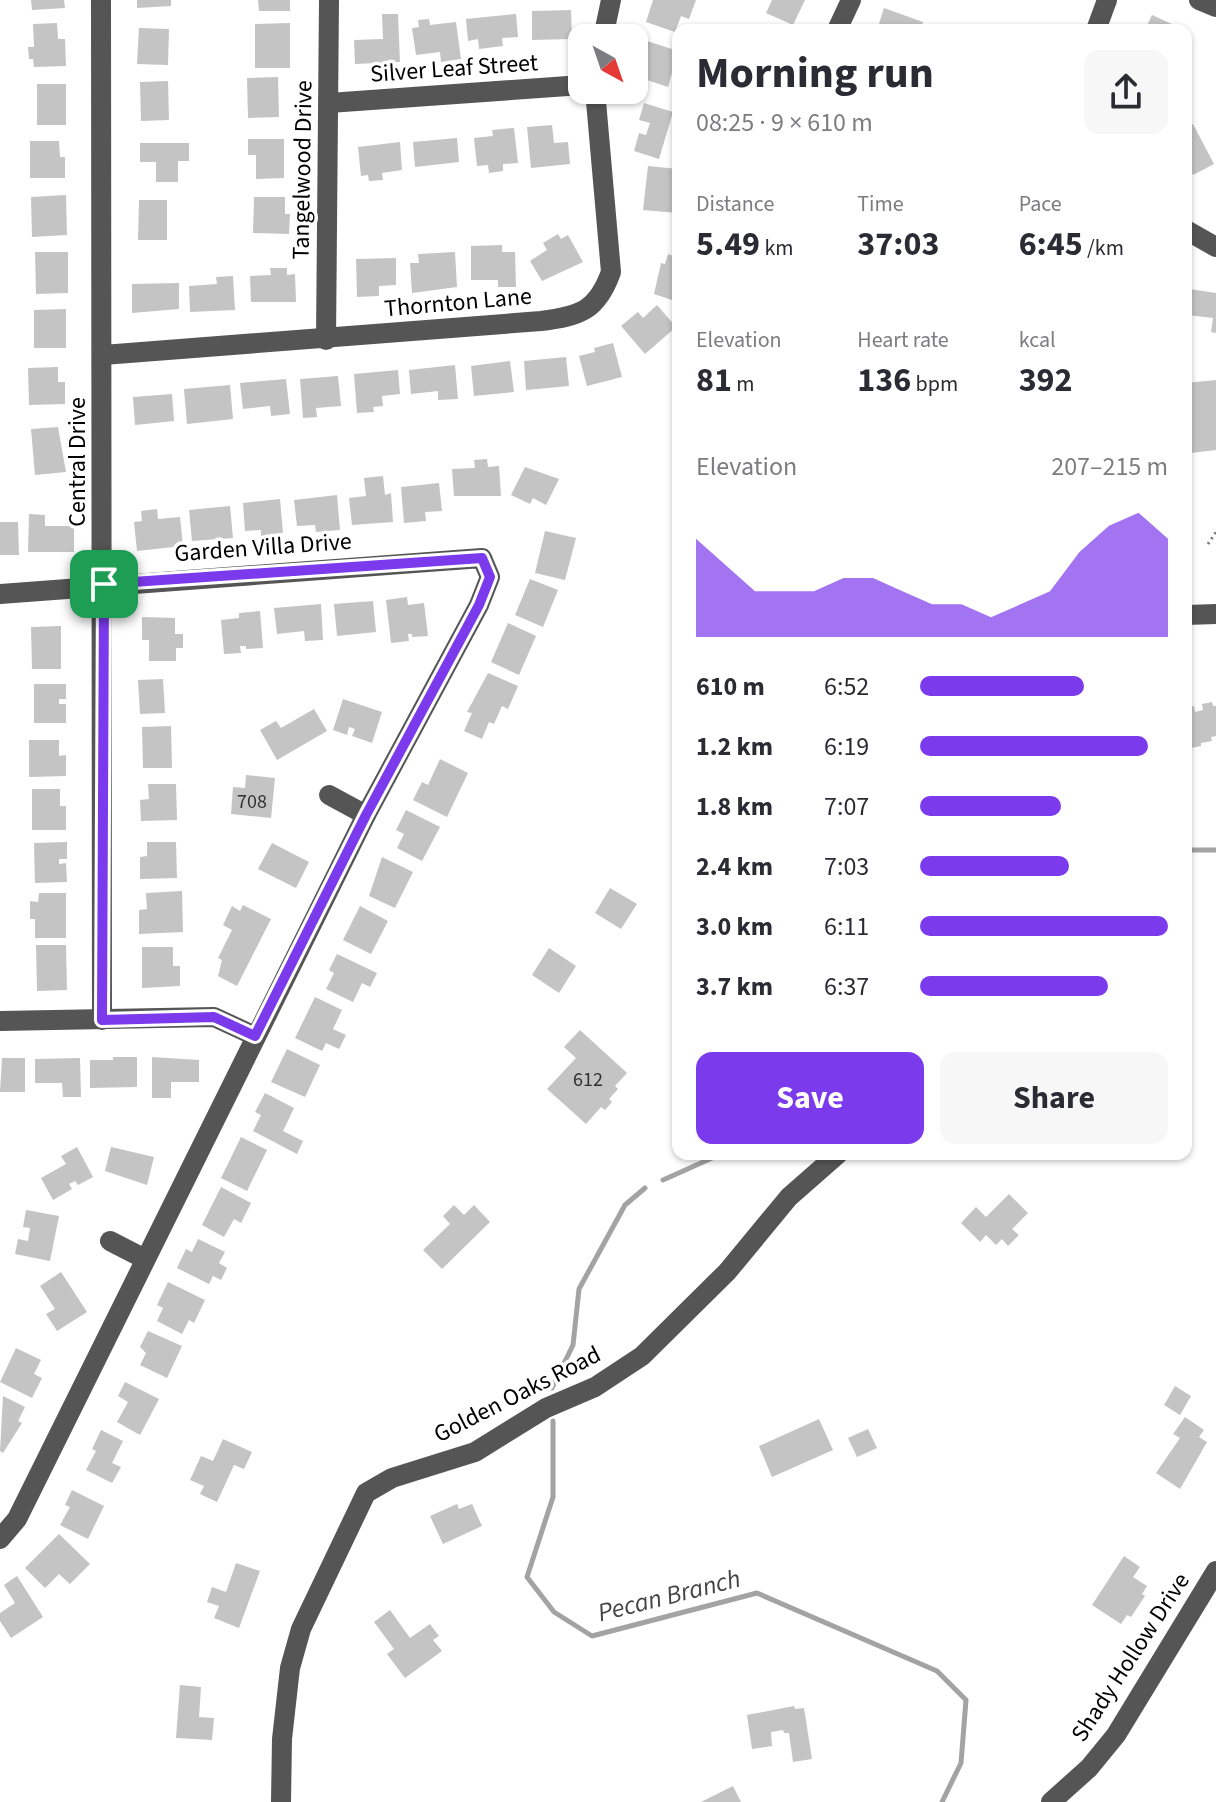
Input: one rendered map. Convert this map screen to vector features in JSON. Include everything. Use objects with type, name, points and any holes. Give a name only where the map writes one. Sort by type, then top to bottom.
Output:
[{"type":"street","name":"Central Drive","points":[[101,0],[104,584],[102,1020]]},
{"type":"street","name":"Tangelwood Drive","points":[[326,340],[329,0]]},
{"type":"street","points":[[606,24],[611,0]]},
{"type":"street","points":[[840,24],[851,0]]},
{"type":"street","points":[[1098,24],[1107,0]]},
{"type":"street","points":[[1199,0],[1216,7]]},
{"type":"street","name":"Silver Leaf Street","points":[[329,103],[568,86]]},
{"type":"street","name":"Thornton Lane","points":[[103,355],[541,321],[586,311],[603,294],[611,272],[596,104]]},
{"type":"street","points":[[1192,233],[1216,247]]},
{"type":"street","name":"Garden Villa Drive","points":[[0,594],[482,558],[490,577],[479,605],[366,815]]},
{"type":"street","points":[[1192,615],[1216,614]]},
{"type":"street","points":[[0,1539],[17,1519],[366,815],[329,795]]},
{"type":"street","points":[[0,1021],[214,1017],[255,1036]]},
{"type":"street","name":"Golden Oaks Road","points":[[281,1802],[282,1739],[294,1654],[301,1629],[366,1493],[392,1478],[475,1452],[546,1408],[595,1387],[642,1356],[727,1272],[789,1197],[831,1160]]},
{"type":"street","points":[[110,1241],[145,1259]]},
{"type":"street","name":"Shady Hollow Drive","points":[[1051,1802],[1089,1768],[1116,1735],[1216,1571]]},
{"type":"path","points":[[1208,544],[1216,532]]},
{"type":"building","points":[[31,0],[64,0],[65,8],[32,10]]},
{"type":"building","points":[[137,0],[171,0],[171,6],[137,8]]},
{"type":"building","points":[[258,0],[290,0],[290,11],[259,11]]},
{"type":"building","points":[[653,0],[696,0],[689,19],[681,16],[678,24],[672,24],[672,31],[646,22]]},
{"type":"building","points":[[772,0],[805,0],[793,24],[766,13]]},
{"type":"building","points":[[884,8],[923,22],[922,24],[879,24]]},
{"type":"building","points":[[571,10],[568,39],[532,40],[532,11]]},
{"type":"building","points":[[382,14],[398,14],[400,62],[355,64],[354,40],[383,39]]},
{"type":"building","points":[[516,14],[518,37],[502,38],[503,46],[479,49],[478,39],[468,41],[466,19]]},
{"type":"building","points":[[1152,15],[1172,24],[1148,24]]},
{"type":"building","points":[[429,19],[430,25],[456,22],[461,59],[441,62],[440,52],[416,55],[412,28],[419,27],[418,20]]},
{"type":"building","points":[[57,23],[58,39],[65,39],[66,66],[34,67],[33,59],[29,59],[28,47],[34,47],[33,24]]},
{"type":"building","points":[[290,23],[290,68],[255,68],[255,24]]},
{"type":"building","points":[[139,28],[169,29],[168,65],[137,64]]},
{"type":"building","points":[[648,41],[672,49],[672,73],[668,87],[648,80]]},
{"type":"building","points":[[278,77],[279,117],[248,118],[247,78]]},
{"type":"building","points":[[168,81],[169,120],[141,121],[140,82]]},
{"type":"building","points":[[37,84],[66,84],[66,125],[37,125]]},
{"type":"building","points":[[644,104],[672,112],[659,159],[634,151],[639,133],[646,135],[650,123],[639,120]]},
{"type":"building","points":[[552,125],[554,143],[568,142],[570,164],[531,168],[527,127]]},
{"type":"building","points":[[1192,125],[1214,164],[1193,175],[1192,173]]},
{"type":"building","points":[[514,128],[518,163],[503,164],[503,171],[489,173],[488,165],[477,166],[474,138],[493,136],[492,130]]},
{"type":"building","points":[[457,138],[459,162],[415,167],[413,142]]},
{"type":"building","points":[[248,139],[284,139],[284,178],[256,179],[256,155],[248,155]]},
{"type":"building","points":[[30,141],[59,141],[60,157],[65,157],[65,178],[30,178]]},
{"type":"building","points":[[400,142],[402,170],[382,173],[383,180],[369,181],[368,175],[361,176],[358,147]]},
{"type":"building","points":[[140,143],[189,143],[189,161],[178,161],[178,182],[156,182],[156,162],[140,162]]},
{"type":"building","points":[[648,166],[672,168],[672,212],[643,210]]},
{"type":"building","points":[[66,195],[67,235],[32,237],[31,197]]},
{"type":"building","points":[[254,197],[285,197],[285,214],[290,214],[289,234],[253,233]]},
{"type":"building","points":[[139,200],[167,200],[167,240],[138,240]]},
{"type":"building","points":[[558,234],[561,239],[568,235],[583,262],[542,281],[530,261],[547,250],[543,243]]},
{"type":"building","points":[[502,245],[502,252],[515,252],[516,287],[498,287],[498,280],[471,280],[471,246]]},
{"type":"building","points":[[35,252],[68,252],[68,293],[36,294]]},
{"type":"building","points":[[455,252],[457,287],[412,293],[410,263],[419,263],[418,254]]},
{"type":"building","points":[[668,254],[672,256],[672,300],[654,294],[661,263],[665,264]]},
{"type":"building","points":[[396,258],[396,285],[379,286],[379,296],[357,297],[356,259]]},
{"type":"building","points":[[270,268],[287,268],[287,275],[295,274],[296,302],[251,302],[250,276],[271,275]]},
{"type":"building","points":[[233,276],[235,310],[190,312],[189,286],[217,284],[216,277]]},
{"type":"building","points":[[179,283],[179,309],[132,313],[132,284]]},
{"type":"building","points":[[1192,289],[1216,293],[1216,333],[1211,332],[1213,318],[1192,316]]},
{"type":"building","points":[[657,305],[672,322],[672,330],[645,354],[621,326],[638,312],[643,318]]},
{"type":"building","points":[[66,309],[66,348],[34,348],[34,310]]},
{"type":"building","points":[[613,343],[622,377],[587,386],[579,356]]},
{"type":"building","points":[[566,357],[569,386],[526,390],[524,361]]},
{"type":"building","points":[[510,361],[514,392],[474,396],[471,366]]},
{"type":"building","points":[[455,365],[458,399],[438,400],[438,391],[411,394],[409,370]]},
{"type":"building","points":[[58,367],[58,382],[65,382],[65,404],[29,405],[28,368]]},
{"type":"building","points":[[398,370],[400,394],[382,396],[383,406],[373,407],[374,412],[357,413],[354,374]]},
{"type":"building","points":[[338,376],[341,406],[316,408],[317,417],[303,418],[300,379]]},
{"type":"building","points":[[286,379],[290,414],[271,416],[270,406],[243,409],[240,383]]},
{"type":"building","points":[[1216,380],[1216,450],[1192,453],[1192,382]]},
{"type":"building","points":[[230,385],[233,419],[187,424],[184,389]]},
{"type":"building","points":[[172,394],[174,421],[135,425],[133,397]]},
{"type":"building","points":[[58,427],[66,472],[35,475],[31,429]]},
{"type":"building","points":[[487,459],[488,467],[499,466],[501,496],[454,496],[452,469],[475,468],[474,460]]},
{"type":"building","points":[[525,467],[559,479],[546,505],[533,498],[530,504],[511,495]]},
{"type":"building","points":[[383,476],[385,495],[391,493],[393,522],[352,525],[349,498],[366,496],[364,478]]},
{"type":"building","points":[[439,483],[442,511],[425,512],[426,521],[404,523],[401,487]]},
{"type":"building","points":[[337,495],[340,530],[316,532],[315,525],[297,526],[294,500]]},
{"type":"building","points":[[280,499],[283,533],[261,536],[261,530],[245,531],[243,503]]},
{"type":"building","points":[[230,506],[233,538],[192,541],[189,510]]},
{"type":"building","points":[[157,509],[158,519],[180,517],[183,546],[137,551],[134,522],[142,521],[141,511]]},
{"type":"building","points":[[29,514],[45,515],[45,526],[74,526],[74,552],[28,552]]},
{"type":"building","points":[[0,522],[18,522],[19,555],[0,555]]},
{"type":"building","points":[[545,531],[576,538],[565,580],[535,573]]},
{"type":"building","points":[[530,579],[558,590],[543,627],[515,615]]},
{"type":"building","points":[[407,597],[408,605],[424,603],[428,636],[412,637],[408,634],[409,641],[391,643],[386,600]]},
{"type":"building","points":[[373,601],[376,632],[337,636],[334,604]]},
{"type":"building","points":[[321,604],[323,640],[305,641],[304,631],[277,634],[274,608]]},
{"type":"building","points":[[260,611],[263,648],[246,649],[246,646],[240,646],[241,653],[224,654],[221,620],[239,618],[239,613]]},
{"type":"building","points":[[142,617],[175,618],[175,634],[183,634],[183,648],[176,648],[176,661],[149,661],[149,640],[142,640]]},
{"type":"building","points":[[508,623],[536,636],[519,675],[491,662]]},
{"type":"building","points":[[61,626],[61,669],[32,669],[31,627]]},
{"type":"building","points":[[488,673],[518,686],[508,709],[502,706],[494,724],[489,722],[482,739],[464,731],[472,713],[467,712]]},
{"type":"building","points":[[163,679],[165,713],[140,714],[138,680]]},
{"type":"building","points":[[34,684],[66,684],[66,699],[59,699],[59,704],[66,704],[66,723],[34,723]]},
{"type":"building","points":[[343,699],[382,712],[372,743],[352,736],[355,729],[349,727],[347,735],[333,730]]},
{"type":"building","points":[[1212,702],[1216,706],[1216,736],[1211,737],[1212,741],[1192,748],[1192,706],[1195,712],[1203,710],[1202,704]]},
{"type":"building","points":[[314,709],[327,731],[277,760],[260,730],[276,721],[281,728]]},
{"type":"building","points":[[171,726],[172,768],[143,768],[142,727]]},
{"type":"building","points":[[29,740],[59,740],[59,756],[66,755],[66,776],[29,777]]},
{"type":"building","points":[[440,759],[468,773],[447,817],[413,800],[422,782],[428,785]]},
{"type":"building","points":[[246,775],[275,778],[271,818],[231,814],[233,787],[245,788]]},
{"type":"building","points":[[148,784],[176,784],[177,820],[141,821],[140,800],[149,799]]},
{"type":"building","points":[[32,789],[60,789],[60,806],[66,806],[66,830],[32,830]]},
{"type":"building","points":[[406,810],[440,827],[422,861],[397,848],[404,834],[396,830]]},
{"type":"building","points":[[67,842],[67,859],[59,859],[59,864],[66,863],[67,882],[35,883],[34,843]]},
{"type":"building","points":[[147,842],[176,842],[177,878],[140,879],[140,857],[147,856]]},
{"type":"building","points":[[272,843],[309,862],[296,888],[258,869]]},
{"type":"building","points":[[382,857],[413,872],[395,908],[369,896]]},
{"type":"building","points":[[610,888],[637,904],[621,929],[595,913]]},
{"type":"building","points":[[182,891],[183,932],[139,934],[139,910],[147,909],[146,893]]},
{"type":"building","points":[[39,893],[66,893],[66,938],[35,938],[35,919],[30,919],[30,901],[38,902]]},
{"type":"building","points":[[243,905],[271,919],[237,986],[218,976],[222,960],[218,958],[232,930],[223,925],[232,906],[240,911]]},
{"type":"building","points":[[360,906],[388,921],[371,954],[343,940]]},
{"type":"building","points":[[36,945],[66,945],[67,990],[37,991]]},
{"type":"building","points":[[142,947],[173,947],[173,966],[180,966],[180,986],[142,988]]},
{"type":"building","points":[[549,948],[576,966],[559,993],[532,975]]},
{"type":"building","points":[[337,954],[377,973],[370,987],[362,983],[353,1002],[326,989],[334,973],[329,970]]},
{"type":"building","points":[[315,997],[342,1010],[333,1029],[346,1035],[339,1049],[326,1043],[322,1051],[295,1038]]},
{"type":"building","points":[[580,1030],[627,1073],[615,1086],[618,1089],[609,1099],[612,1102],[605,1110],[601,1107],[586,1124],[547,1089],[576,1058],[564,1047]]},
{"type":"building","points":[[287,1049],[320,1065],[305,1097],[271,1082]]},
{"type":"building","points":[[113,1057],[137,1057],[137,1087],[90,1088],[90,1060],[113,1060]]},
{"type":"building","points":[[152,1057],[199,1060],[199,1082],[171,1082],[171,1098],[152,1098]]},
{"type":"building","points":[[2,1058],[25,1058],[25,1092],[0,1092]]},
{"type":"building","points":[[80,1058],[81,1097],[63,1097],[62,1083],[35,1083],[35,1059]]},
{"type":"building","points":[[265,1093],[294,1108],[283,1131],[303,1141],[297,1154],[253,1131],[261,1115],[255,1112]]},
{"type":"building","points":[[241,1137],[267,1150],[247,1191],[221,1178]]},
{"type":"building","points":[[77,1147],[93,1177],[78,1185],[75,1181],[69,1184],[72,1189],[53,1200],[41,1178],[66,1164],[61,1156]]},
{"type":"building","points":[[111,1147],[154,1157],[147,1185],[105,1171]]},
{"type":"building","points":[[221,1187],[251,1203],[241,1223],[234,1219],[224,1237],[202,1225]]},
{"type":"building","points":[[1009,1194],[1028,1213],[1012,1229],[1019,1235],[1008,1246],[1002,1239],[996,1245],[986,1235],[980,1242],[961,1223],[976,1207],[986,1217]]},
{"type":"building","points":[[454,1205],[464,1215],[474,1205],[490,1222],[442,1269],[423,1250],[450,1224],[443,1216]]},
{"type":"building","points":[[26,1210],[59,1216],[50,1261],[15,1254],[18,1239],[28,1241],[30,1228],[23,1227]]},
{"type":"building","points":[[198,1239],[225,1252],[219,1263],[227,1268],[221,1280],[213,1276],[209,1284],[177,1268],[186,1249],[192,1252]]},
{"type":"building","points":[[61,1272],[87,1312],[57,1331],[46,1314],[55,1309],[40,1286]]},
{"type":"building","points":[[168,1282],[205,1300],[194,1323],[189,1320],[182,1334],[157,1321],[163,1308],[157,1305]]},
{"type":"building","points":[[148,1331],[182,1346],[167,1378],[140,1365],[146,1353],[140,1347]]},
{"type":"building","points":[[16,1348],[41,1360],[34,1374],[42,1378],[32,1398],[0,1382]]},
{"type":"building","points":[[125,1382],[159,1399],[140,1435],[117,1422],[128,1402],[118,1396]]},
{"type":"building","points":[[1175,1386],[1191,1396],[1180,1415],[1164,1405]]},
{"type":"building","points":[[3,1396],[25,1407],[18,1421],[22,1423],[3,1453],[0,1451]]},
{"type":"building","points":[[1185,1417],[1204,1430],[1199,1437],[1207,1442],[1180,1489],[1156,1473],[1180,1438],[1173,1434]]},
{"type":"building","points":[[819,1419],[833,1450],[772,1477],[759,1446]]},
{"type":"building","points":[[868,1429],[877,1448],[857,1457],[848,1438]]},
{"type":"building","points":[[101,1430],[123,1441],[112,1463],[121,1467],[112,1483],[86,1470],[96,1451],[92,1449]]},
{"type":"building","points":[[223,1439],[252,1452],[244,1469],[234,1465],[217,1502],[200,1494],[204,1486],[190,1480],[201,1456],[213,1461]]},
{"type":"building","points":[[72,1490],[104,1506],[88,1539],[60,1525],[70,1507],[65,1505]]},
{"type":"building","points":[[457,1504],[459,1509],[472,1504],[482,1526],[443,1544],[430,1516]]},
{"type":"building","points":[[59,1534],[90,1564],[70,1584],[59,1574],[45,1588],[25,1568]]},
{"type":"building","points":[[1124,1556],[1140,1567],[1133,1577],[1147,1586],[1142,1594],[1145,1596],[1131,1617],[1127,1615],[1121,1624],[1092,1605]]},
{"type":"building","points":[[236,1563],[260,1571],[239,1628],[214,1618],[219,1606],[207,1602],[212,1587],[226,1592]]},
{"type":"building","points":[[17,1576],[43,1617],[11,1638],[0,1621],[0,1613],[15,1603],[4,1585]]},
{"type":"building","points":[[390,1610],[410,1638],[430,1624],[439,1636],[433,1640],[442,1651],[405,1678],[387,1654],[394,1649],[374,1622]]},
{"type":"building","points":[[180,1685],[201,1687],[199,1717],[214,1718],[212,1740],[176,1738]]},
{"type":"building","points":[[794,1706],[795,1709],[804,1708],[812,1759],[793,1762],[789,1733],[783,1730],[771,1732],[772,1746],[752,1749],[747,1715]]},
{"type":"building","points":[[733,1786],[741,1802],[701,1802]]},
{"type":"waterway","name":"Pecan Branch","points":[[1192,850],[1216,850]]},
{"type":"waterway","name":"Pecan Branch","points":[[663,1180],[708,1160]]},
{"type":"waterway","name":"Pecan Branch","points":[[552,1388],[573,1345],[579,1289],[625,1205],[645,1188]]},
{"type":"waterway","name":"Pecan Branch","points":[[553,1421],[553,1497],[527,1577],[554,1612],[592,1636],[757,1593],[937,1671],[966,1700],[961,1763],[942,1802]]},
{"type":"route","points":[[482,558],[490,577],[479,605],[366,815],[255,1036],[214,1017],[102,1020],[104,584],[482,558]]}]
